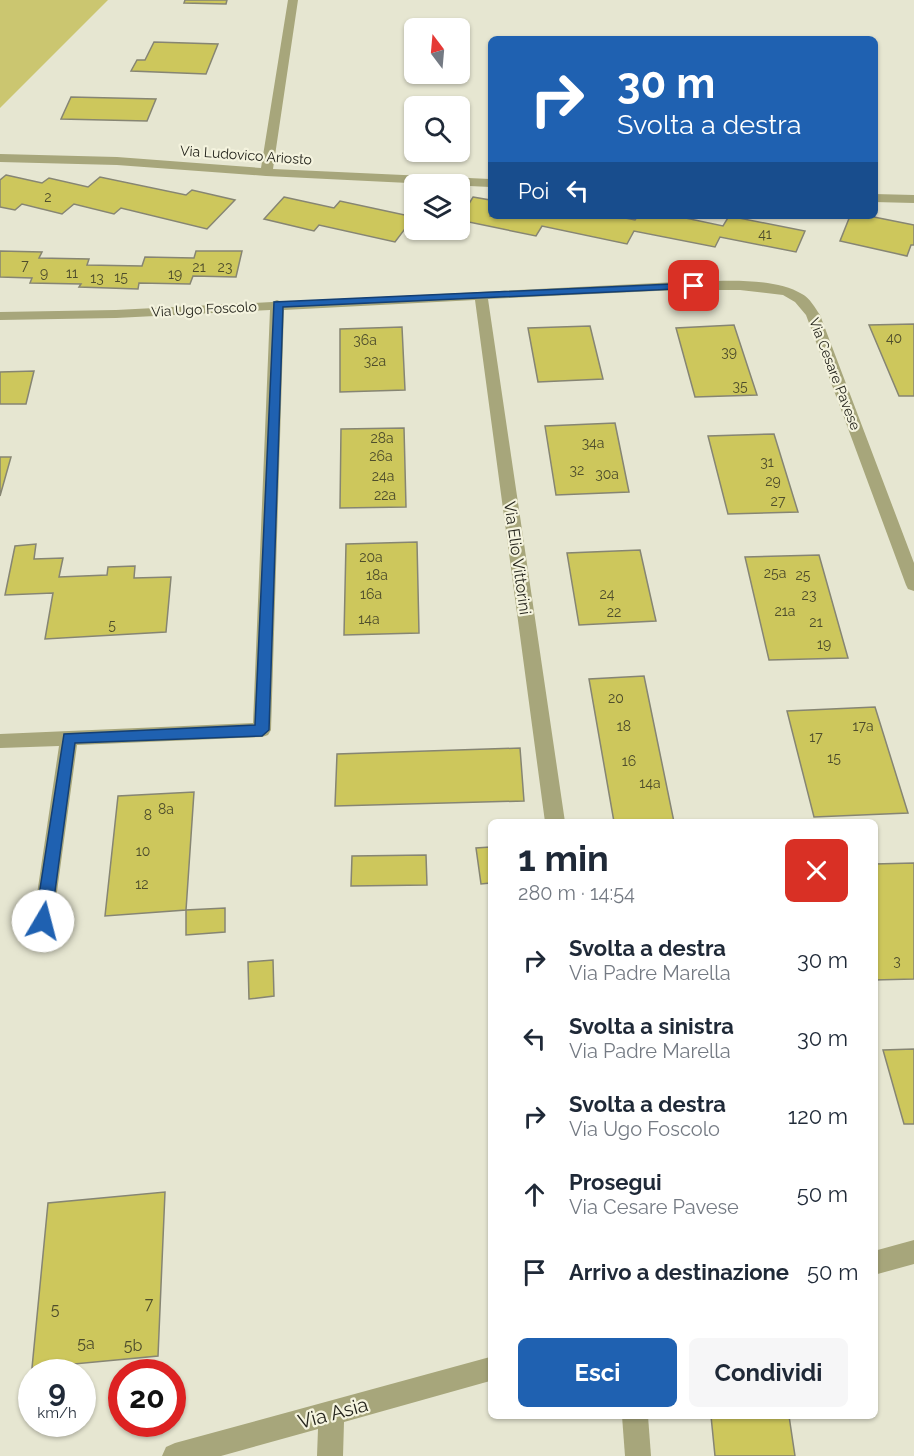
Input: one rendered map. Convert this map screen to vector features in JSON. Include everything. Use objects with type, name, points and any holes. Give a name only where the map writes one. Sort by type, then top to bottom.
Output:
[{"type":"street","points":[[266,172],[293,0]]},
{"type":"street","name":"Via Ludovico Ariosto","points":[[0,158],[117,161],[266,172],[488,183]]},
{"type":"street","points":[[878,198],[914,199]]},
{"type":"street","name":"Via Cesare Pavese","points":[[481,294],[710,286],[778,290],[798,296],[813,315],[914,585]]},
{"type":"street","name":"Via Ugo Foscolo","points":[[0,316],[116,314],[481,294]]},
{"type":"street","name":"Via Elio Vittorini","points":[[481,294],[555,819]]},
{"type":"street","points":[[0,741],[262,730],[278,304]]},
{"type":"street","points":[[43,921],[69,738]]},
{"type":"street","points":[[878,1262],[914,1252]]},
{"type":"street","name":"Via Asia","points":[[175,1456],[488,1370]]},
{"type":"street","points":[[330,1456],[332,1413]]},
{"type":"street","points":[[635,1419],[638,1456]]},
{"type":"shaded area","points":[[0,0],[108,0],[0,108]]},
{"type":"building","points":[[185,0],[227,0],[226,4],[184,3]]},
{"type":"building","points":[[154,42],[218,44],[206,74],[131,71],[137,60],[145,60]]},
{"type":"building","points":[[71,97],[156,99],[147,121],[61,119]]},
{"type":"building","points":[[6,175],[42,183],[49,178],[88,187],[100,177],[186,195],[192,190],[235,200],[207,229],[121,208],[114,214],[74,204],[62,214],[22,204],[15,210],[0,207],[0,180]]},
{"type":"building","points":[[284,197],[334,208],[340,201],[404,215],[404,230],[395,242],[319,225],[314,231],[264,219]]},
{"type":"building","points":[[473,197],[488,200],[488,219],[690,219],[723,226],[727,219],[744,219],[805,231],[796,252],[720,237],[715,247],[634,231],[627,244],[542,226],[536,236],[470,222],[470,202]]},
{"type":"building","points":[[878,218],[914,225],[914,245],[911,245],[907,256],[840,241],[849,219]]},
{"type":"building","points":[[0,251],[42,252],[39,258],[89,259],[87,265],[142,266],[145,257],[194,258],[196,251],[242,251],[236,277],[193,276],[190,284],[139,283],[138,289],[79,287],[81,284],[30,283],[32,278],[0,277]]},
{"type":"building","points":[[914,324],[914,396],[899,396],[869,325]]},
{"type":"building","points":[[734,325],[757,395],[695,397],[676,328]]},
{"type":"building","points":[[590,326],[603,379],[538,382],[528,328]]},
{"type":"building","points":[[402,327],[405,390],[340,392],[340,329]]},
{"type":"building","points":[[34,371],[26,404],[0,404],[0,372]]},
{"type":"building","points":[[615,423],[629,492],[556,495],[545,426]]},
{"type":"building","points":[[404,428],[406,507],[340,508],[341,429]]},
{"type":"building","points":[[774,434],[798,512],[728,514],[708,436]]},
{"type":"building","points":[[0,457],[11,457],[0,496]]},
{"type":"building","points":[[417,542],[419,633],[344,635],[346,544]]},
{"type":"building","points":[[36,544],[34,559],[63,558],[59,577],[107,575],[108,567],[135,566],[134,578],[171,577],[166,632],[45,639],[53,593],[5,595],[15,546]]},
{"type":"building","points":[[640,550],[656,621],[579,625],[567,553]]},
{"type":"building","points":[[819,555],[848,658],[769,660],[745,557]]},
{"type":"building","points":[[644,676],[673,819],[613,819],[589,679]]},
{"type":"building","points":[[875,707],[908,813],[814,817],[787,711]]},
{"type":"building","points":[[520,748],[524,801],[335,806],[337,754]]},
{"type":"building","points":[[194,792],[186,910],[105,916],[118,796]]},
{"type":"building","points":[[488,847],[488,883],[481,884],[476,848]]},
{"type":"building","points":[[426,855],[427,885],[351,886],[352,856]]},
{"type":"building","points":[[914,863],[914,979],[878,980],[878,864]]},
{"type":"building","points":[[225,908],[225,932],[186,935],[186,910]]},
{"type":"building","points":[[273,960],[274,996],[249,999],[248,962]]},
{"type":"building","points":[[914,1049],[914,1124],[904,1124],[883,1050]]},
{"type":"building","points":[[165,1192],[158,1356],[96,1362],[96,1359],[33,1359],[48,1203]]},
{"type":"building","points":[[711,1419],[789,1419],[795,1456],[715,1456]]},
{"type":"route","points":[[43,921],[69,738],[262,730],[278,304],[694,286]]}]
